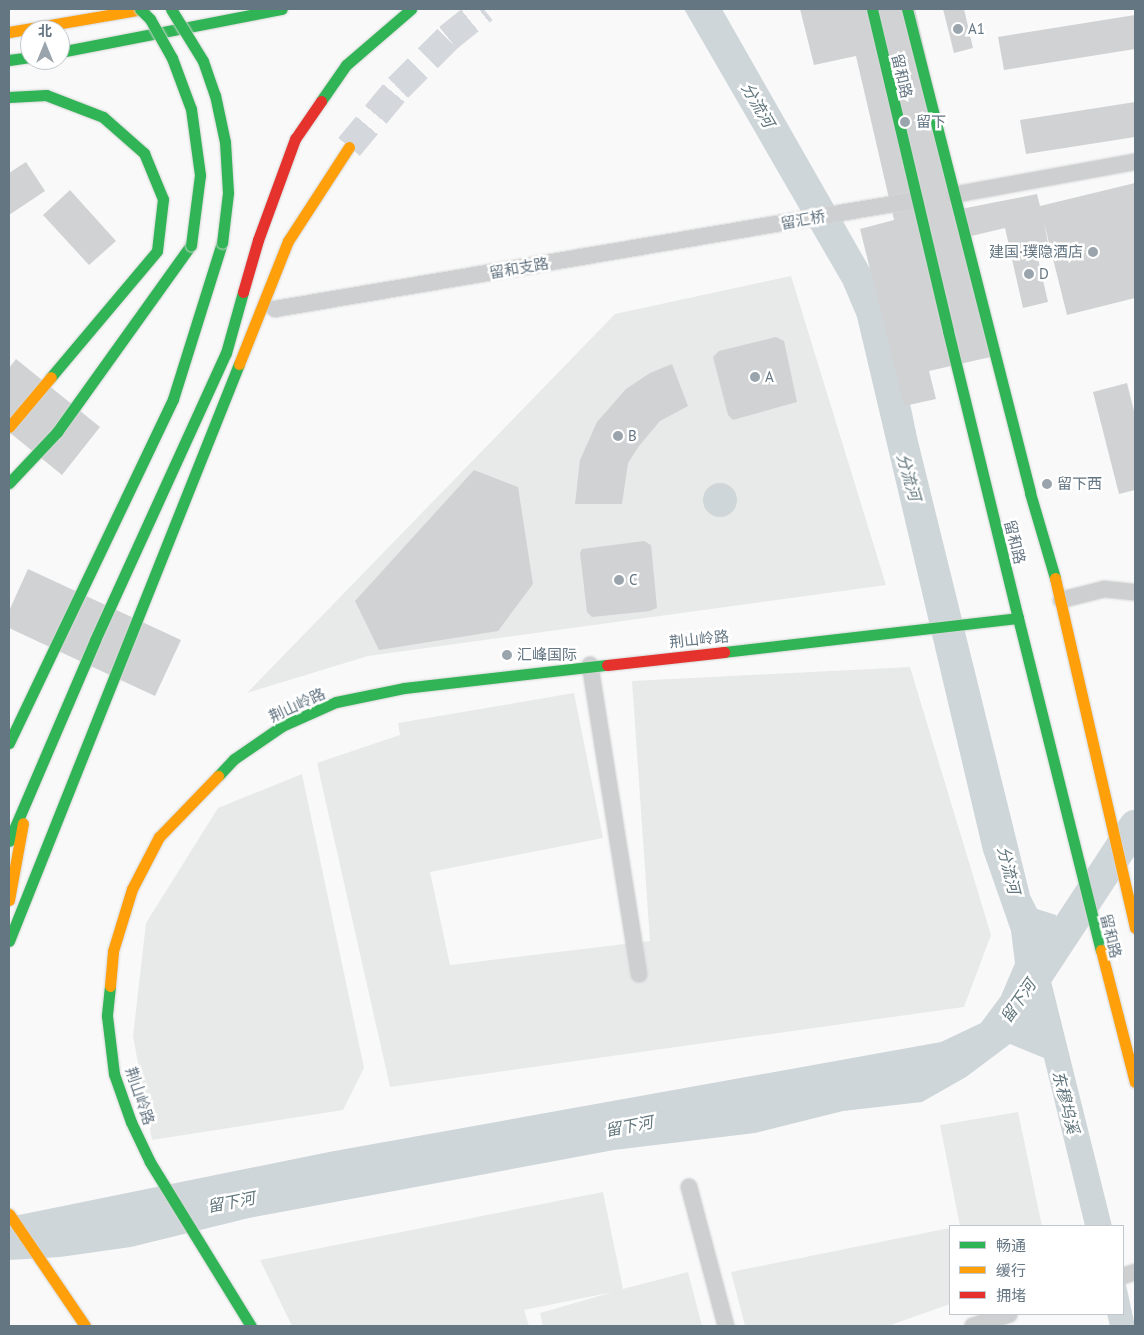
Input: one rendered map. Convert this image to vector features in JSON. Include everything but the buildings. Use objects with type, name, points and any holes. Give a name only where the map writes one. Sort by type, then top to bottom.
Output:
[{"type":"main road","points":[[9,32],[142,9],[150,19],[172,58],[191,109],[200,175],[191,245],[57,432],[9,483]]},
{"type":"main road","points":[[9,743],[173,399],[222,243],[228,193],[225,142],[215,95],[203,61],[171,9]]},
{"type":"main road","points":[[70,50],[282,9]]},
{"type":"main road","points":[[9,841],[100,631],[226,354],[258,240],[295,139],[346,65],[411,9]]},
{"type":"main road","name":"留和路","points":[[872,9],[948,331],[1083,885],[1135,1082]]},
{"type":"main road","name":"留和路","points":[[907,9],[953,195],[1061,600],[1135,928]]},
{"type":"main road","points":[[9,97],[46,96],[103,117],[144,153],[163,199],[157,251],[9,427]]},
{"type":"main road","points":[[9,942],[288,241],[349,147]]},
{"type":"main road","name":"荆山岭路","points":[[251,1326],[150,1162],[114,1074],[107,1016],[113,951],[132,889],[159,837],[234,759],[282,726],[336,702],[404,688],[590,666],[916,632],[1018,618]]},
{"type":"main road","points":[[9,900],[27,800]]},
{"type":"main road","points":[[9,1214],[85,1326]]},
{"type":"street","points":[[953,195],[1135,162]]},
{"type":"street","name":"留汇桥","points":[[762,227],[917,200]]},
{"type":"street","name":"留和支路","points":[[275,309],[762,227]]},
{"type":"street","points":[[1061,600],[1104,589],[1135,592]]},
{"type":"street","points":[[590,666],[639,974]]},
{"type":"street","points":[[689,1187],[726,1326]]},
{"type":"street","points":[[972,1326],[1006,1315]]},
{"type":"shaded area","name":"汇峰国际","points":[[791,276],[886,585],[368,656],[247,693],[615,314]]},
{"type":"shaded area","points":[[910,667],[991,935],[964,1007],[390,1087],[317,763],[400,735],[398,723],[574,693],[603,838],[430,872],[450,965],[650,941],[632,681]]},
{"type":"shaded area","points":[[302,774],[364,1068],[343,1110],[152,1140],[133,1036],[146,923],[218,808]]},
{"type":"shaded area","points":[[1018,1112],[1042,1225],[960,1225],[940,1125]]},
{"type":"shaded area","points":[[603,1192],[623,1289],[688,1272],[702,1326],[543,1326],[540,1313],[613,1292],[524,1310],[529,1326],[292,1326],[260,1260]]},
{"type":"shaded area","points":[[949,1228],[949,1304],[888,1326],[745,1326],[731,1272]]},
{"type":"water","points":[[684,9],[722,9],[881,288],[895,331],[917,437],[1030,895],[1037,909],[1056,915],[1067,947],[1051,981],[1112,1225],[1085,1225],[1044,1058],[1010,1044],[966,1077],[922,1102],[843,1111],[755,1133],[614,1150],[249,1218],[131,1247],[60,1257],[9,1260],[9,1217],[329,1152],[941,1042],[981,1023],[1001,996],[1015,963],[1011,931],[983,851],[857,317],[843,284]]},
{"type":"water","points":[[720,483],[727,484],[732,488],[736,493],[736,507],[732,512],[727,516],[720,517],[713,516],[708,512],[704,507],[703,500],[704,493],[708,488],[713,484]]},
{"type":"water","points":[[1124,1276],[1135,1326],[1110,1326],[1107,1315],[1124,1315]]},
{"type":"waterway","name":"留下河","points":[[1039,972],[1135,826]]},
{"type":"tunnel","points":[[349,147],[398,88],[448,38],[484,9]]},
{"type":"traffic: fast","points":[[140,9],[150,19],[172,58],[191,109],[200,175],[191,245]]},
{"type":"traffic: fast","points":[[171,9],[203,61],[215,95],[225,142],[228,193],[222,243]]},
{"type":"traffic: fast","points":[[70,50],[282,9]]},
{"type":"traffic: fast","points":[[321,101],[346,65],[411,9]]},
{"type":"traffic: fast","points":[[872,9],[948,331]]},
{"type":"traffic: fast","points":[[907,9],[1030,493],[1055,578]]},
{"type":"traffic: fast","points":[[9,60],[20,58]]},
{"type":"traffic: fast","points":[[9,97],[46,95],[103,117],[144,153],[163,199],[157,251],[51,377]]},
{"type":"traffic: fast","points":[[9,743],[173,399],[222,243]]},
{"type":"traffic: fast","points":[[9,483],[57,432],[191,245]]},
{"type":"traffic: fast","points":[[9,841],[95,640],[226,353],[243,292]]},
{"type":"traffic: fast","points":[[948,331],[1018,618]]},
{"type":"traffic: fast","points":[[9,941],[239,364]]},
{"type":"traffic: fast","points":[[724,652],[1018,618],[1101,950]]},
{"type":"traffic: fast","points":[[218,776],[234,759],[282,726],[336,702],[404,688],[607,665]]},
{"type":"traffic: fast","points":[[110,986],[107,1016],[114,1074],[131,1122],[150,1162],[251,1326]]},
{"type":"traffic: slow","points":[[9,32],[144,9]]},
{"type":"traffic: slow","points":[[239,364],[288,241],[349,147]]},
{"type":"traffic: slow","points":[[9,427],[51,377]]},
{"type":"traffic: slow","points":[[1055,578],[1135,928]]},
{"type":"traffic: slow","points":[[110,986],[113,951],[132,889],[159,837],[218,776]]},
{"type":"traffic: slow","points":[[9,900],[23,823]]},
{"type":"traffic: slow","points":[[1101,950],[1135,1082]]},
{"type":"traffic: slow","points":[[9,1214],[85,1326]]},
{"type":"traffic: jam","points":[[243,292],[258,240],[295,139],[321,101]]},
{"type":"traffic: jam","points":[[607,665],[724,652]]},
{"type":"place","name":"A1","points":[[958,29]]},
{"type":"place","name":"留下","points":[[905,122]]},
{"type":"place","name":"建国·璞隐酒店","points":[[1093,252]]},
{"type":"place","name":"D","points":[[1029,274]]},
{"type":"place","name":"A","points":[[755,377]]},
{"type":"place","name":"B","points":[[618,436]]},
{"type":"place","name":"留下西","points":[[1047,484]]},
{"type":"place","name":"C","points":[[619,580]]},
{"type":"place","name":"汇峰国际","points":[[507,655]]},
{"type":"water label","name":"分流河","points":[[758,105]]},
{"type":"water label","name":"分流河","points":[[909,477]]},
{"type":"water label","name":"分流河","points":[[1009,870]]},
{"type":"water label","name":"东穆坞溪","points":[[1066,1102]]}]
